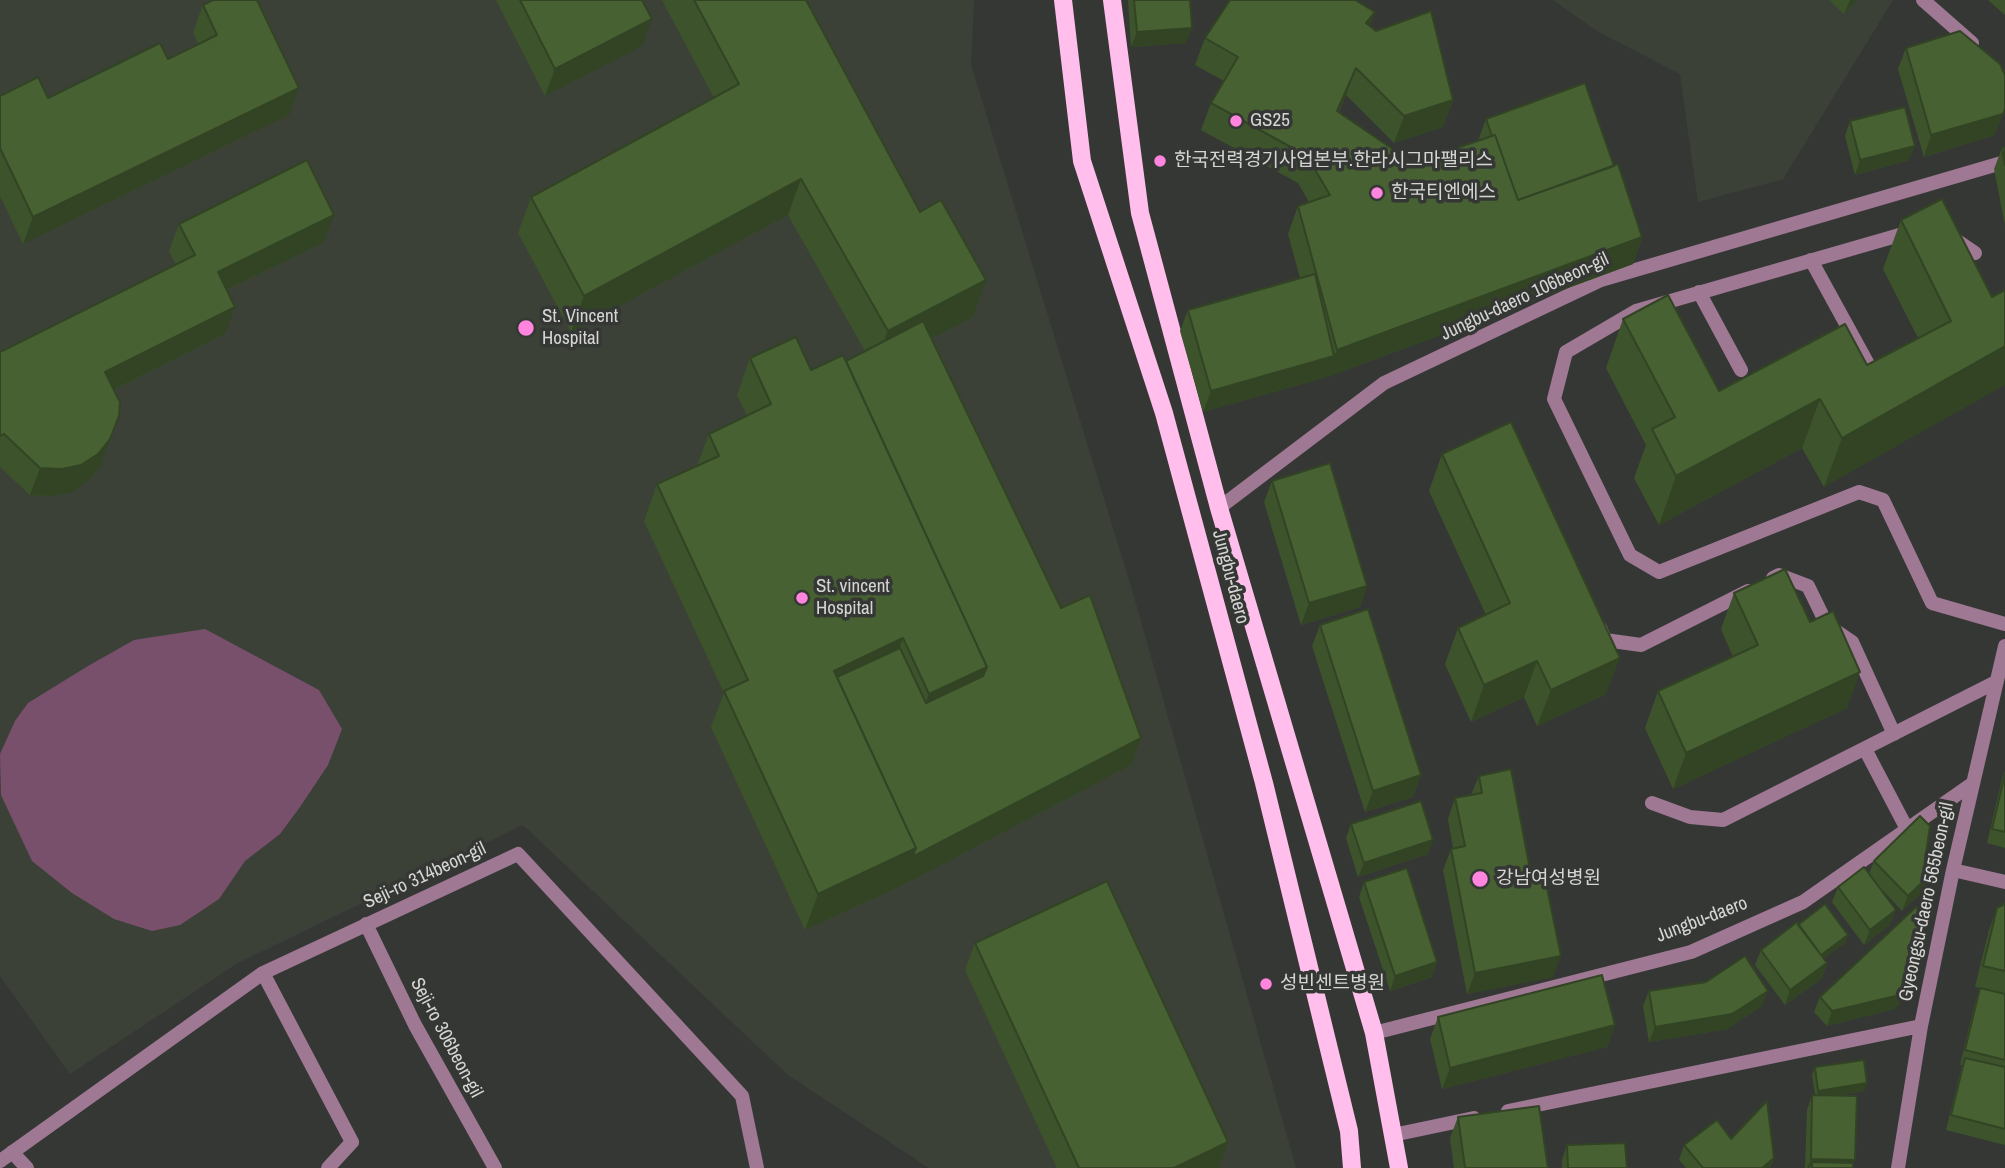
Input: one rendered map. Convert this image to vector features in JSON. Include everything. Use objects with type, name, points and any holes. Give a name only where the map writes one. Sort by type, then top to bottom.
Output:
[{"type":"main road","name":"Jungbu-daero","points":[[1063,0],[1082,161],[1164,413],[1261,770],[1349,1131],[1352,1168]]},
{"type":"main road","name":"Jungbu-daero","points":[[1112,0],[1140,213],[1219,508],[1374,1033],[1399,1168]]},
{"type":"street","points":[[1923,0],[1984,54]]},
{"type":"street","name":"Jungbu-daero 106beon-gil","points":[[1219,508],[1384,383],[1601,280],[2005,162]]},
{"type":"street","points":[[1975,253],[1947,234],[1903,234],[1636,311],[1566,352],[1553,399],[1630,555],[1659,572],[1859,492],[1883,500],[1932,603],[2005,624]]},
{"type":"street","points":[[1811,260],[1868,364]]},
{"type":"street","points":[[1699,292],[1741,370]]},
{"type":"street","points":[[1594,616],[1605,640],[1641,645],[1779,575],[1808,586],[1827,625],[1852,642],[1894,734]]},
{"type":"street","name":"Gyeongsu-daero 565beon-gil","points":[[1898,1168],[1921,1026],[1994,683],[2005,646]]},
{"type":"street","points":[[1652,803],[1690,817],[1723,820],[1994,683]]},
{"type":"street","points":[[1865,749],[1907,829]]},
{"type":"street","name":"Jungbu-daero","points":[[1374,1033],[1691,952],[1803,902],[1972,784]]},
{"type":"street","name":"Seji-ro 314beon-gil","points":[[27,1168],[6,1157],[263,973],[518,854],[741,1096],[757,1168]]},
{"type":"street","points":[[1953,870],[2005,882]]},
{"type":"street","name":"Seji-ro 306beon-gil","points":[[366,924],[415,1025],[495,1168]]},
{"type":"street","points":[[263,973],[352,1142],[328,1168]]},
{"type":"street","points":[[1393,1135],[1921,1026]]},
{"type":"shaded area","name":"St. Vincent Hospital","points":[[0,0],[974,0],[971,65],[1132,590],[1296,1168],[929,1168],[788,1075],[523,825],[236,964],[70,1074],[0,976]]},
{"type":"shaded area","points":[[1553,0],[1893,0],[1783,179],[1698,202],[1680,74],[1597,31]]},
{"type":"shaded area","points":[[205,629],[319,690],[342,729],[328,765],[300,807],[280,834],[245,861],[219,899],[180,925],[152,931],[114,919],[72,893],[32,861],[1,795],[0,754],[15,721],[28,703],[88,666],[134,640]]},
{"type":"building","points":[[213,0],[257,0],[299,88],[33,217],[0,148],[0,96],[38,77],[48,98],[160,43],[168,59],[217,35],[203,5]]},
{"type":"building","points":[[520,0],[642,0],[652,19],[555,69]]},
{"type":"building","name":"St. vincent Hospital","points":[[694,0],[806,0],[920,212],[941,200],[986,280],[888,331],[801,179],[584,296],[531,197],[739,84]]},
{"type":"building","points":[[1134,0],[1190,0],[1192,28],[1137,32]]},
{"type":"building","points":[[1230,0],[1355,0],[1375,12],[1366,23],[1376,31],[1431,11],[1453,100],[1404,116],[1356,68],[1337,111],[1413,163],[1495,135],[1518,200],[1618,164],[1642,237],[1337,350],[1298,206],[1330,195],[1307,156],[1211,103],[1238,57],[1205,38]]},
{"type":"building","points":[[1960,31],[2000,64],[2005,75],[2005,109],[2003,114],[1931,135],[1906,48]]},
{"type":"building","points":[[1585,83],[1614,166],[1518,200],[1495,135],[1492,136],[1486,119]]},
{"type":"building","points":[[1905,107],[1915,146],[1860,160],[1850,121]]},
{"type":"building","points":[[307,160],[334,215],[218,272],[235,307],[105,372],[120,402],[119,416],[110,439],[98,454],[81,465],[62,469],[40,468],[4,434],[0,436],[0,352],[195,255],[179,224]]},
{"type":"building","points":[[1942,199],[1992,297],[2005,290],[2005,346],[1842,438],[1820,399],[1676,476],[1652,429],[1675,417],[1623,319],[1668,295],[1719,391],[1845,324],[1867,365],[1951,321],[1901,220]]},
{"type":"building","points":[[1315,274],[1334,356],[1211,391],[1188,310]]},
{"type":"building","points":[[923,321],[1061,608],[1090,595],[1141,738],[912,857],[916,848],[837,677],[900,648],[926,703],[983,676],[987,667],[846,361]]},
{"type":"building","name":"St. vincent Hospital","points":[[796,337],[811,370],[843,355],[987,667],[929,694],[903,638],[834,671],[916,848],[818,894],[724,691],[748,680],[657,484],[719,456],[709,434],[771,404],[750,358]]},
{"type":"building","points":[[1511,422],[1620,658],[1551,690],[1537,661],[1484,685],[1458,628],[1510,603],[1442,454]]},
{"type":"building","points":[[1330,463],[1367,586],[1309,603],[1272,481]]},
{"type":"building","points":[[1785,569],[1810,622],[1833,611],[1860,672],[1686,753],[1658,691],[1758,645],[1734,593]]},
{"type":"building","points":[[1368,609],[1421,775],[1373,791],[1320,625]]},
{"type":"building","points":[[1511,769],[1532,880],[1545,878],[1561,956],[1475,973],[1451,849],[1465,846],[1455,798],[1482,793],[1479,776]]},
{"type":"building","points":[[2005,774],[2005,832],[1992,829]]},
{"type":"building","points":[[1421,801],[1433,840],[1364,863],[1351,824]]},
{"type":"building","points":[[1920,816],[1930,826],[1925,860],[1935,870],[1908,896],[1874,861]]},
{"type":"building","points":[[1864,867],[1896,910],[1870,930],[1838,887]]},
{"type":"building","points":[[1407,868],[1437,962],[1395,976],[1364,882]]},
{"type":"building","points":[[1107,881],[1228,1142],[1174,1168],[1079,1168],[975,943]]},
{"type":"building","points":[[1825,904],[1848,935],[1821,955],[1798,925]]},
{"type":"building","points":[[2005,904],[2005,971],[1983,966],[1997,908]]},
{"type":"building","points":[[1916,907],[1924,916],[1916,979],[1900,995],[1832,1011],[1820,997]]},
{"type":"building","points":[[1797,922],[1827,963],[1790,990],[1761,950]]},
{"type":"building","points":[[1745,956],[1768,991],[1732,1014],[1655,1027],[1649,991],[1706,982]]},
{"type":"building","points":[[1602,975],[1615,1025],[1450,1068],[1438,1017]]},
{"type":"building","points":[[1980,988],[2005,994],[2005,1060],[1965,1050]]},
{"type":"building","points":[[1965,1058],[2005,1067],[2005,1129],[1951,1115]]},
{"type":"building","points":[[1864,1060],[1867,1083],[1818,1091],[1815,1067]]},
{"type":"building","points":[[1812,1095],[1857,1096],[1855,1160],[1811,1159]]},
{"type":"building","points":[[1767,1101],[1774,1158],[1762,1168],[1703,1168],[1684,1145],[1717,1120],[1731,1139]]},
{"type":"building","points":[[1539,1106],[1548,1168],[1465,1168],[1458,1117]]},
{"type":"building","points":[[1625,1143],[1627,1168],[1568,1168],[1567,1145]]},
{"type":"building","points":[[1812,1162],[1853,1163],[1853,1168],[1812,1168]]},
{"type":"place","name":"GS25","points":[[1236,121]]},
{"type":"place","name":"한국전력경기사업본부.한라시그마팰리스","points":[[1160,161]]},
{"type":"place","name":"한국티엔에스","points":[[1377,193]]},
{"type":"place","name":"St. Vincent Hospital","points":[[526,328]]},
{"type":"place","name":"St. vincent Hospital","points":[[802,598]]},
{"type":"place","name":"강남여성병원","points":[[1480,879]]},
{"type":"place","name":"성빈센트병원","points":[[1266,984]]}]
